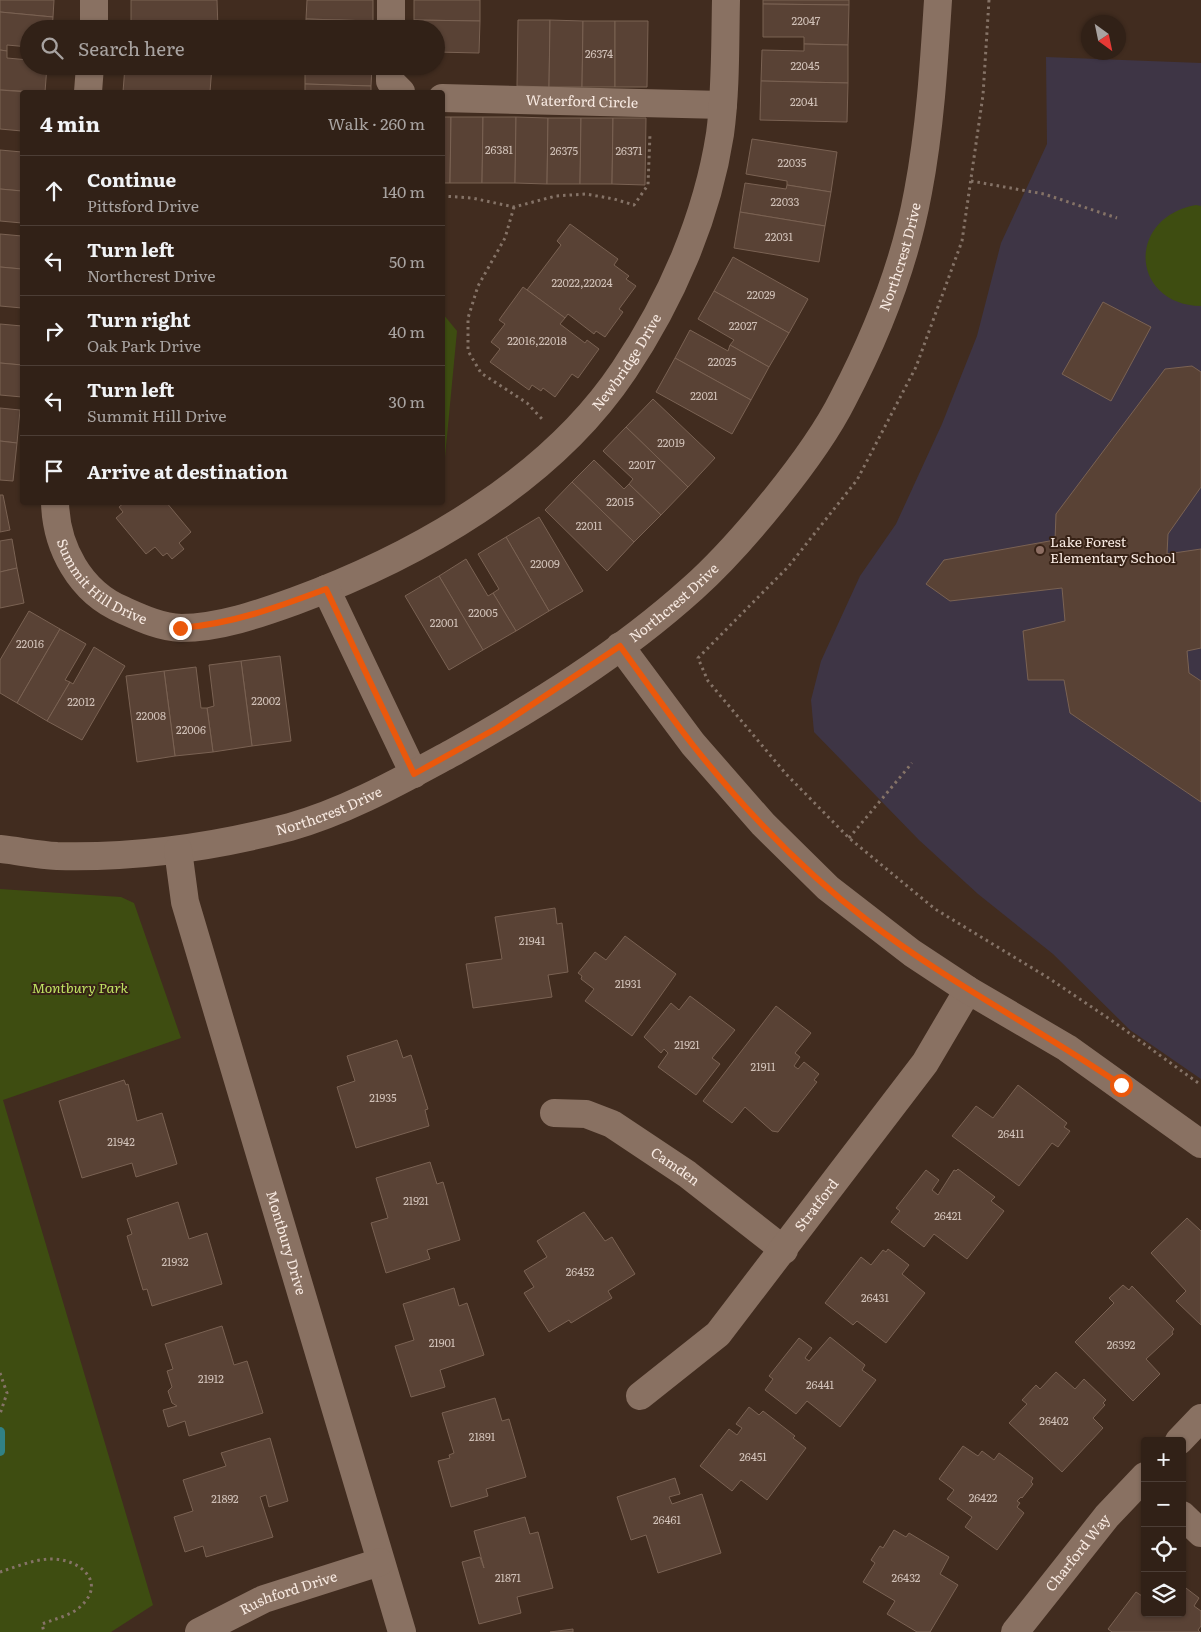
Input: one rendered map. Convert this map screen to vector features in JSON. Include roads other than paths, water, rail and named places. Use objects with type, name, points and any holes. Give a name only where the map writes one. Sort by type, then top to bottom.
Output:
[{"type":"street","points":[[94,0],[94,20]]},
{"type":"street","points":[[391,0],[391,20]]},
{"type":"street","name":"Newbridge Drive","points":[[326,589],[447,529],[518,481],[564,440],[598,404],[623,372],[646,335],[681,269],[710,186],[723,105],[726,0]]},
{"type":"street","name":"Northcrest Drive","points":[[0,849],[54,856],[178,850],[229,841],[292,826],[377,793],[497,728],[620,646],[694,587],[758,519],[803,464],[842,401],[883,310],[902,259],[918,193],[928,116],[938,0]]},
{"type":"street","points":[[88,90],[89,75]]},
{"type":"street","points":[[390,75],[390,81],[399,90]]},
{"type":"street","name":"Waterford Circle","points":[[445,98],[723,105]]},
{"type":"street","name":"Summit Hill Drive","points":[[56,505],[61,538],[70,560],[82,580],[111,605],[156,624],[180,628],[236,620],[267,611],[326,589]]},
{"type":"street","points":[[326,589],[414,774]]},
{"type":"street","points":[[620,646],[693,744],[769,830],[828,888],[912,954],[968,990],[1067,1048],[1201,1144]]},
{"type":"street","name":"Montbury Drive","points":[[178,850],[185,902],[402,1632]]},
{"type":"street","name":"Stratford","points":[[640,1396],[718,1334],[925,1063],[968,990]]},
{"type":"street","name":"Camden","points":[[554,1113],[586,1114],[612,1124],[687,1174],[784,1250]]},
{"type":"street","points":[[1183,1437],[1201,1418]]},
{"type":"street","name":"Charford Way","points":[[1015,1632],[1096,1530],[1141,1480]]},
{"type":"street","points":[[1186,1519],[1201,1533]]},
{"type":"street","name":"Rushford Drive","points":[[199,1632],[264,1599],[380,1562]]},
{"type":"waterway","points":[[0,1432],[0,1451]]},
{"type":"place","name":"Lake Forest Elementary School","points":[[1040,550]]},
{"type":"park label","name":"Montbury Park","points":[[80,988]]}]
